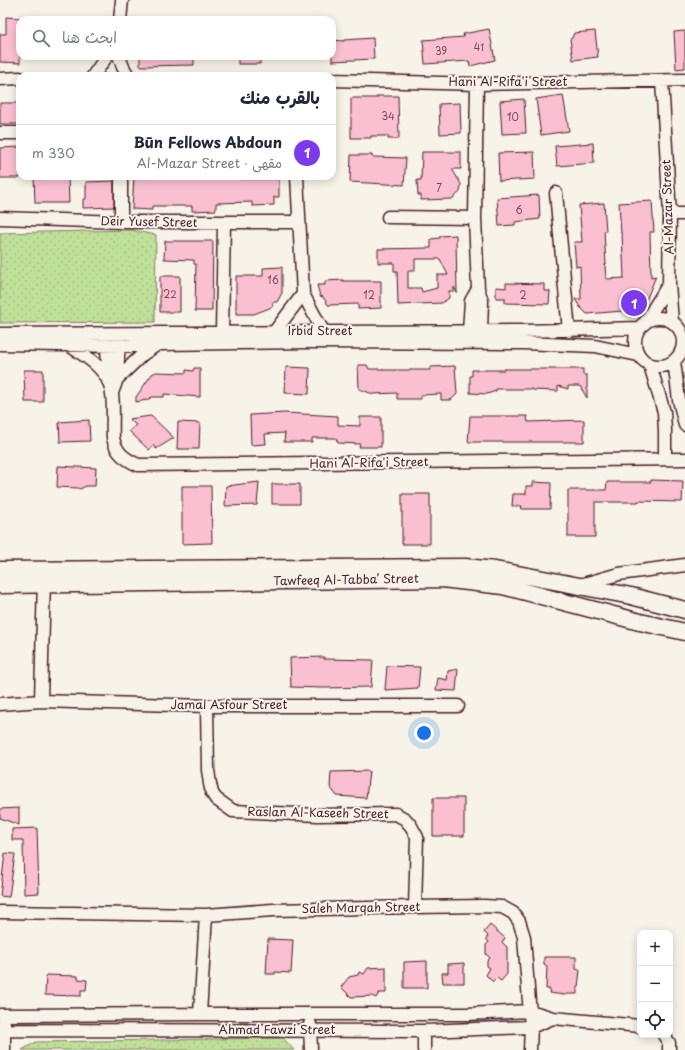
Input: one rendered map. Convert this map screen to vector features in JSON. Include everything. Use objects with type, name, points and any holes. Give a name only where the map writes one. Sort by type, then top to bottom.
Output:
[{"type":"street","points":[[120,16],[122,0]]},
{"type":"street","points":[[96,72],[104,60]]},
{"type":"street","points":[[120,60],[126,72]]},
{"type":"street","points":[[0,79],[16,78]]},
{"type":"street","name":"Hani Al-Rifa'i Street","points":[[336,80],[477,84],[685,80]]},
{"type":"street","name":"Al-Mazar Street","points":[[662,81],[670,214],[669,284],[672,322]]},
{"type":"street","points":[[475,331],[482,300],[478,289],[475,218],[477,84]]},
{"type":"street","points":[[0,133],[16,133]]},
{"type":"street","points":[[121,180],[121,222]]},
{"type":"street","points":[[297,180],[303,294],[323,331]]},
{"type":"street","points":[[556,193],[569,331]]},
{"type":"street","points":[[670,214],[685,214]]},
{"type":"street","points":[[388,217],[475,218]]},
{"type":"street","name":"Deir Yusef Street","points":[[0,218],[121,222],[299,222]]},
{"type":"street","points":[[222,332],[224,223]]},
{"type":"street","points":[[669,284],[636,334],[635,348],[643,361],[650,364],[662,366],[679,359]]},
{"type":"street","points":[[275,331],[303,294]]},
{"type":"street","points":[[641,326],[650,320],[657,318],[665,319],[672,322],[683,333],[683,346],[679,359],[679,400],[685,425]]},
{"type":"street","name":"Irbid Street","points":[[0,344],[67,344],[222,332],[569,331],[641,326]]},
{"type":"street","name":"Irbid Street","points":[[0,334],[159,344],[312,342],[523,343],[595,346],[638,355]]},
{"type":"street","name":"Hani Al-Rifa'i Street","points":[[113,340],[112,393],[114,445],[125,459],[138,465],[685,459]]},
{"type":"street","points":[[67,344],[92,361],[112,380]]},
{"type":"street","name":"Hani Al-Rifa'i Street","points":[[112,380],[143,354],[159,344]]},
{"type":"street","points":[[650,364],[664,412],[666,431],[665,459]]},
{"type":"street","points":[[577,585],[619,574],[685,565]]},
{"type":"street","name":"Tawfeeq Al-Tabba’ Street","points":[[0,570],[465,567],[495,570],[577,585],[685,610]]},
{"type":"street","points":[[41,701],[44,569]]},
{"type":"street","name":"Tawfeeq Al-Tabba’ Street","points":[[0,586],[442,579],[503,586],[640,622],[685,632]]},
{"type":"street","points":[[640,622],[646,600]]},
{"type":"street","name":"Jamal Asfour Street","points":[[0,704],[41,701],[207,706],[458,706]]},
{"type":"street","name":"Raslan Al-Kaseeh Street","points":[[207,706],[208,770],[212,793],[216,799],[234,811],[317,814],[396,814],[405,819],[417,837],[415,907]]},
{"type":"street","name":"Saleh Marqah Street","points":[[0,912],[206,915],[273,910],[502,907],[513,913],[519,921],[524,937],[531,1027],[530,1050]]},
{"type":"street","points":[[200,1014],[206,915]]},
{"type":"street","name":"Ahmad Fawzi Street","points":[[2,1016],[467,1014],[530,1010],[553,1018],[637,1026]]},
{"type":"street","points":[[309,1014],[311,1050]]},
{"type":"street","points":[[2,1016],[4,1050]]},
{"type":"street","name":"Ahmad Fawzi Street","points":[[2,1030],[424,1031],[531,1027],[553,1018]]},
{"type":"street","points":[[424,1031],[424,1050]]},
{"type":"street","points":[[666,1038],[669,1050]]},
{"type":"green space","points":[[131,230],[156,235],[155,322],[0,323],[0,233]]},
{"type":"green space","points":[[283,1038],[294,1050],[22,1050],[36,1042]]},
{"type":"building","points":[[6,17],[16,18],[16,60],[20,60],[20,63],[0,62],[0,34],[6,34]]},
{"type":"building","points":[[489,29],[495,60],[470,66],[469,61],[425,64],[423,40],[464,37],[463,34]]},
{"type":"building","points":[[595,31],[598,57],[573,60],[570,39],[574,33]]},
{"type":"building","points":[[685,31],[685,68],[676,69],[674,32]]},
{"type":"building","points":[[373,38],[374,59],[332,61],[336,60],[336,40]]},
{"type":"building","points":[[140,60],[194,60],[194,65],[140,66]]},
{"type":"building","points":[[238,60],[260,60],[260,64],[238,64]]},
{"type":"building","points":[[563,95],[569,131],[541,135],[536,99]]},
{"type":"building","points":[[377,96],[398,96],[399,139],[388,139],[388,136],[351,138],[351,98],[377,98]]},
{"type":"building","points":[[524,99],[526,133],[502,134],[500,101]]},
{"type":"building","points":[[0,103],[16,103],[16,124],[0,124]]},
{"type":"building","points":[[460,103],[461,133],[440,134],[439,104]]},
{"type":"building","points":[[593,143],[594,163],[557,166],[555,146]]},
{"type":"building","points":[[16,147],[16,178],[0,178],[0,148]]},
{"type":"building","points":[[422,152],[461,152],[461,169],[452,169],[461,184],[460,192],[452,199],[421,200],[421,195],[418,195],[417,180],[421,180]]},
{"type":"building","points":[[534,152],[535,179],[499,181],[498,153]]},
{"type":"building","points":[[351,155],[406,158],[404,185],[350,182]]},
{"type":"building","points":[[34,180],[68,180],[69,203],[35,203]]},
{"type":"building","points":[[134,180],[279,180],[279,197],[274,197],[274,205],[252,206],[252,202],[216,203],[216,210],[192,211],[192,206],[152,206],[152,210],[132,209]]},
{"type":"building","points":[[114,181],[114,207],[83,208],[83,199],[86,199],[86,182]]},
{"type":"building","points":[[539,195],[540,219],[515,222],[515,225],[499,226],[497,198]]},
{"type":"building","points":[[652,201],[654,232],[650,232],[651,277],[656,276],[645,303],[634,310],[587,314],[575,299],[581,299],[580,266],[576,267],[574,242],[582,242],[579,205],[604,203],[606,231],[604,231],[606,279],[624,278],[619,203]]},
{"type":"building","points":[[456,235],[457,293],[454,287],[454,291],[449,291],[449,298],[442,303],[398,305],[397,271],[394,271],[394,263],[378,263],[378,249],[431,248],[431,239],[440,238],[440,236]],"holes":[[[415,259],[440,259],[448,275],[437,275],[437,288],[422,292],[421,288],[408,288],[408,271],[415,271]]]},
{"type":"building","points":[[165,241],[213,241],[212,311],[195,311],[196,264],[194,264],[194,260],[164,259]]},
{"type":"building","points":[[282,267],[282,293],[277,302],[273,302],[272,307],[254,314],[236,314],[236,276],[263,276],[263,268]]},
{"type":"building","points":[[160,276],[180,276],[180,312],[160,312]]},
{"type":"building","points":[[325,281],[381,281],[381,308],[358,309],[358,304],[328,305],[323,297],[320,296],[317,285],[325,285]]},
{"type":"building","points":[[506,283],[544,284],[544,291],[550,291],[549,304],[505,303],[505,298],[496,298],[496,287],[506,288]]},
{"type":"building","points":[[358,365],[367,365],[369,369],[383,370],[430,370],[430,367],[455,366],[457,394],[451,400],[441,400],[441,394],[421,395],[421,399],[397,399],[397,393],[373,394],[359,389]]},
{"type":"building","points":[[286,367],[310,368],[309,394],[285,393]]},
{"type":"building","points":[[194,368],[200,368],[200,397],[164,394],[164,397],[152,397],[147,400],[136,402],[136,397],[152,374],[156,372],[186,373],[186,370],[193,371]]},
{"type":"building","points":[[583,369],[583,375],[587,375],[587,398],[580,386],[568,386],[568,389],[558,386],[558,391],[496,389],[496,391],[487,394],[470,393],[470,376],[472,376],[472,370]]},
{"type":"building","points":[[24,370],[43,370],[43,402],[25,402]]},
{"type":"building","points":[[285,413],[338,416],[338,425],[360,426],[360,417],[381,417],[381,447],[359,447],[360,444],[338,443],[336,438],[312,438],[312,442],[284,442],[285,433],[265,434],[266,444],[251,445],[250,415]]},
{"type":"building","points":[[151,416],[174,438],[156,449],[153,445],[149,450],[129,431],[136,425],[129,419]]},
{"type":"building","points":[[470,416],[527,416],[528,422],[584,420],[584,442],[468,442]]},
{"type":"building","points":[[89,420],[90,441],[60,442],[59,422]]},
{"type":"building","points":[[178,422],[200,423],[199,449],[177,449]]},
{"type":"building","points":[[58,466],[96,468],[95,486],[86,486],[80,489],[57,487]]},
{"type":"building","points":[[651,480],[683,481],[682,502],[595,502],[595,537],[568,537],[568,490],[606,490],[607,482],[651,482]]},
{"type":"building","points":[[259,482],[257,505],[225,506],[226,486]]},
{"type":"building","points":[[533,482],[551,483],[550,509],[521,509],[522,506],[512,506],[513,494],[526,494],[526,486],[533,486]]},
{"type":"building","points":[[272,484],[300,484],[300,504],[272,504]]},
{"type":"building","points":[[182,486],[211,486],[212,543],[182,544]]},
{"type":"building","points":[[402,494],[430,494],[430,544],[402,544]]},
{"type":"building","points":[[324,657],[324,659],[373,660],[371,687],[291,687],[290,658]]},
{"type":"building","points":[[387,666],[420,667],[418,688],[385,690]]},
{"type":"building","points":[[458,669],[456,691],[436,690],[438,678],[447,680],[448,671]]},
{"type":"building","points":[[369,771],[366,798],[337,796],[330,787],[331,772]]},
{"type":"building","points":[[433,798],[464,798],[464,836],[433,836]]},
{"type":"building","points":[[19,808],[19,825],[0,818],[0,809]]},
{"type":"building","points":[[37,828],[39,893],[24,894],[23,840],[12,840],[12,829]]},
{"type":"building","points":[[5,853],[15,854],[9,897],[0,896]]},
{"type":"building","points":[[490,925],[505,938],[502,942],[507,947],[507,974],[501,981],[497,978],[493,982],[486,975],[490,968],[487,966],[487,961],[490,958],[486,954],[486,945],[489,942],[486,939],[488,936],[484,932]]},
{"type":"building","points":[[268,939],[293,940],[291,973],[275,972],[275,974],[266,974]]},
{"type":"building","points":[[544,957],[576,957],[576,969],[580,970],[577,994],[565,995],[549,993],[550,989],[546,989],[547,966],[544,964]]},
{"type":"building","points":[[427,961],[427,988],[404,988],[404,962]]},
{"type":"building","points":[[464,963],[464,983],[443,983],[442,973],[448,973],[448,964]]},
{"type":"building","points":[[386,967],[386,993],[379,993],[376,998],[372,996],[351,997],[341,987],[349,977],[358,975],[359,972],[364,974],[368,968]]},
{"type":"building","points":[[46,975],[78,976],[78,979],[87,980],[86,990],[81,990],[81,996],[45,995]]},
{"type":"place","name":"Būn Fellows Abdoun","points":[[634,303]]}]
